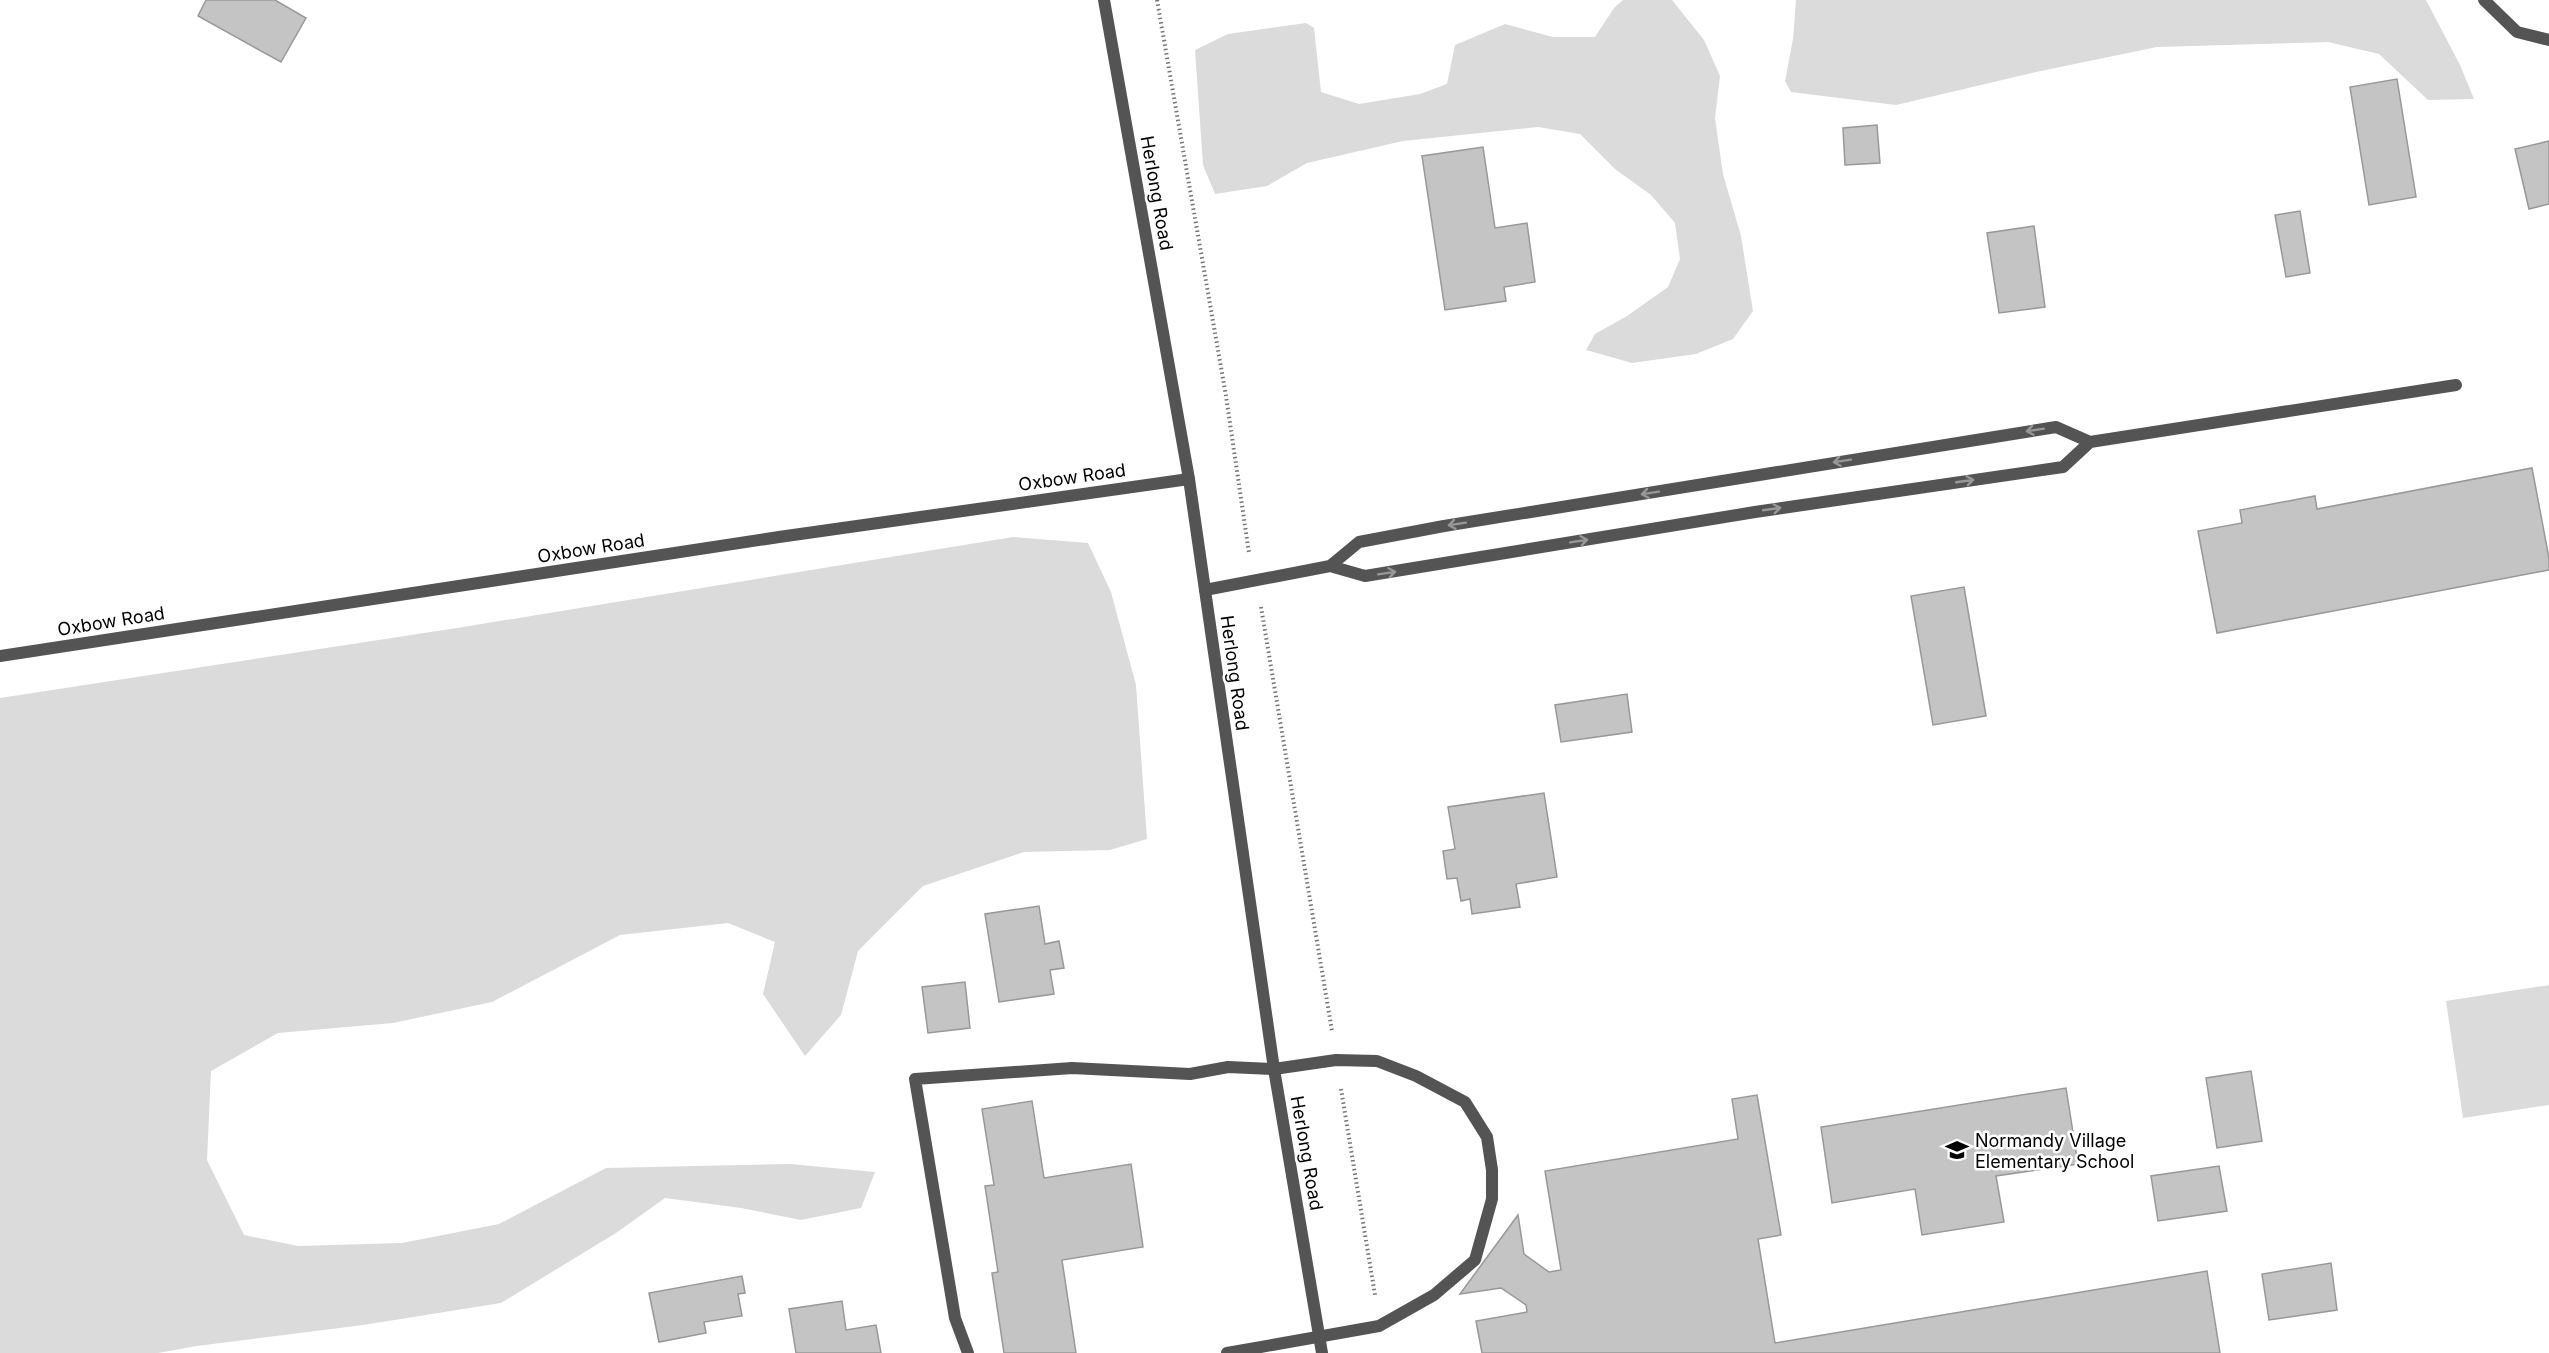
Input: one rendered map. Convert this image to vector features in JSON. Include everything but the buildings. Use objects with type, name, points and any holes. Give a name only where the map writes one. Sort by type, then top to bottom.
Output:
[{"type":"street","name":"Herlong Road","points":[[1104,0],[1189,478],[1274,1069],[1322,1353]]},
{"type":"street","points":[[2484,0],[2517,32],[2549,40]]},
{"type":"street","points":[[1330,566],[1359,542],[1468,522],[2056,427],[2090,442],[2456,386]]},
{"type":"street","points":[[1205,590],[1330,566],[1365,576],[1755,512],[2063,466],[2090,442]]},
{"type":"street","name":"Oxbow Road","points":[[0,656],[779,537],[1189,478]]},
{"type":"street","points":[[968,1353],[955,1318],[915,1079],[1072,1068],[1190,1074],[1228,1067],[1274,1069],[1336,1060],[1377,1061],[1416,1076],[1465,1102],[1487,1137],[1492,1170],[1492,1199],[1475,1260],[1434,1295],[1380,1325],[1227,1353]]},
{"type":"path","points":[[1157,0],[1226,396],[1380,1325]]},
{"type":"shaded area","points":[[1623,0],[1672,0],[1704,40],[1720,76],[1715,118],[1723,174],[1741,236],[1753,311],[1733,339],[1696,354],[1632,363],[1586,350],[1595,334],[1627,316],[1668,287],[1680,259],[1675,223],[1651,195],[1615,169],[1580,134],[1538,127],[1403,141],[1307,163],[1267,186],[1215,194],[1203,165],[1195,50],[1228,34],[1306,23],[1314,28],[1321,92],[1359,104],[1420,94],[1447,84],[1455,45],[1505,24],[1553,37],[1595,37],[1614,8]]},
{"type":"shaded area","points":[[1796,0],[2426,0],[2460,65],[2474,99],[2428,100],[2379,54],[2328,42],[2157,47],[2036,72],[1896,105],[1791,92],[1785,81],[1793,39]]},
{"type":"shaded area","points":[[1013,537],[1088,543],[1111,592],[1136,685],[1147,839],[1110,850],[1024,852],[923,886],[858,951],[841,1015],[805,1056],[763,994],[775,942],[728,923],[620,935],[492,1002],[393,1023],[278,1033],[211,1071],[207,1160],[244,1235],[298,1246],[402,1243],[499,1224],[606,1168],[790,1164],[875,1172],[861,1208],[801,1220],[741,1208],[665,1198],[616,1233],[501,1303],[363,1325],[158,1353],[0,1353],[0,698],[457,628]]},
{"type":"shaded area","points":[[2549,985],[2549,1105],[2463,1118],[2446,1001]]},
{"type":"place","name":"Normandy Village Elementary School","points":[[1957,1150]]}]
